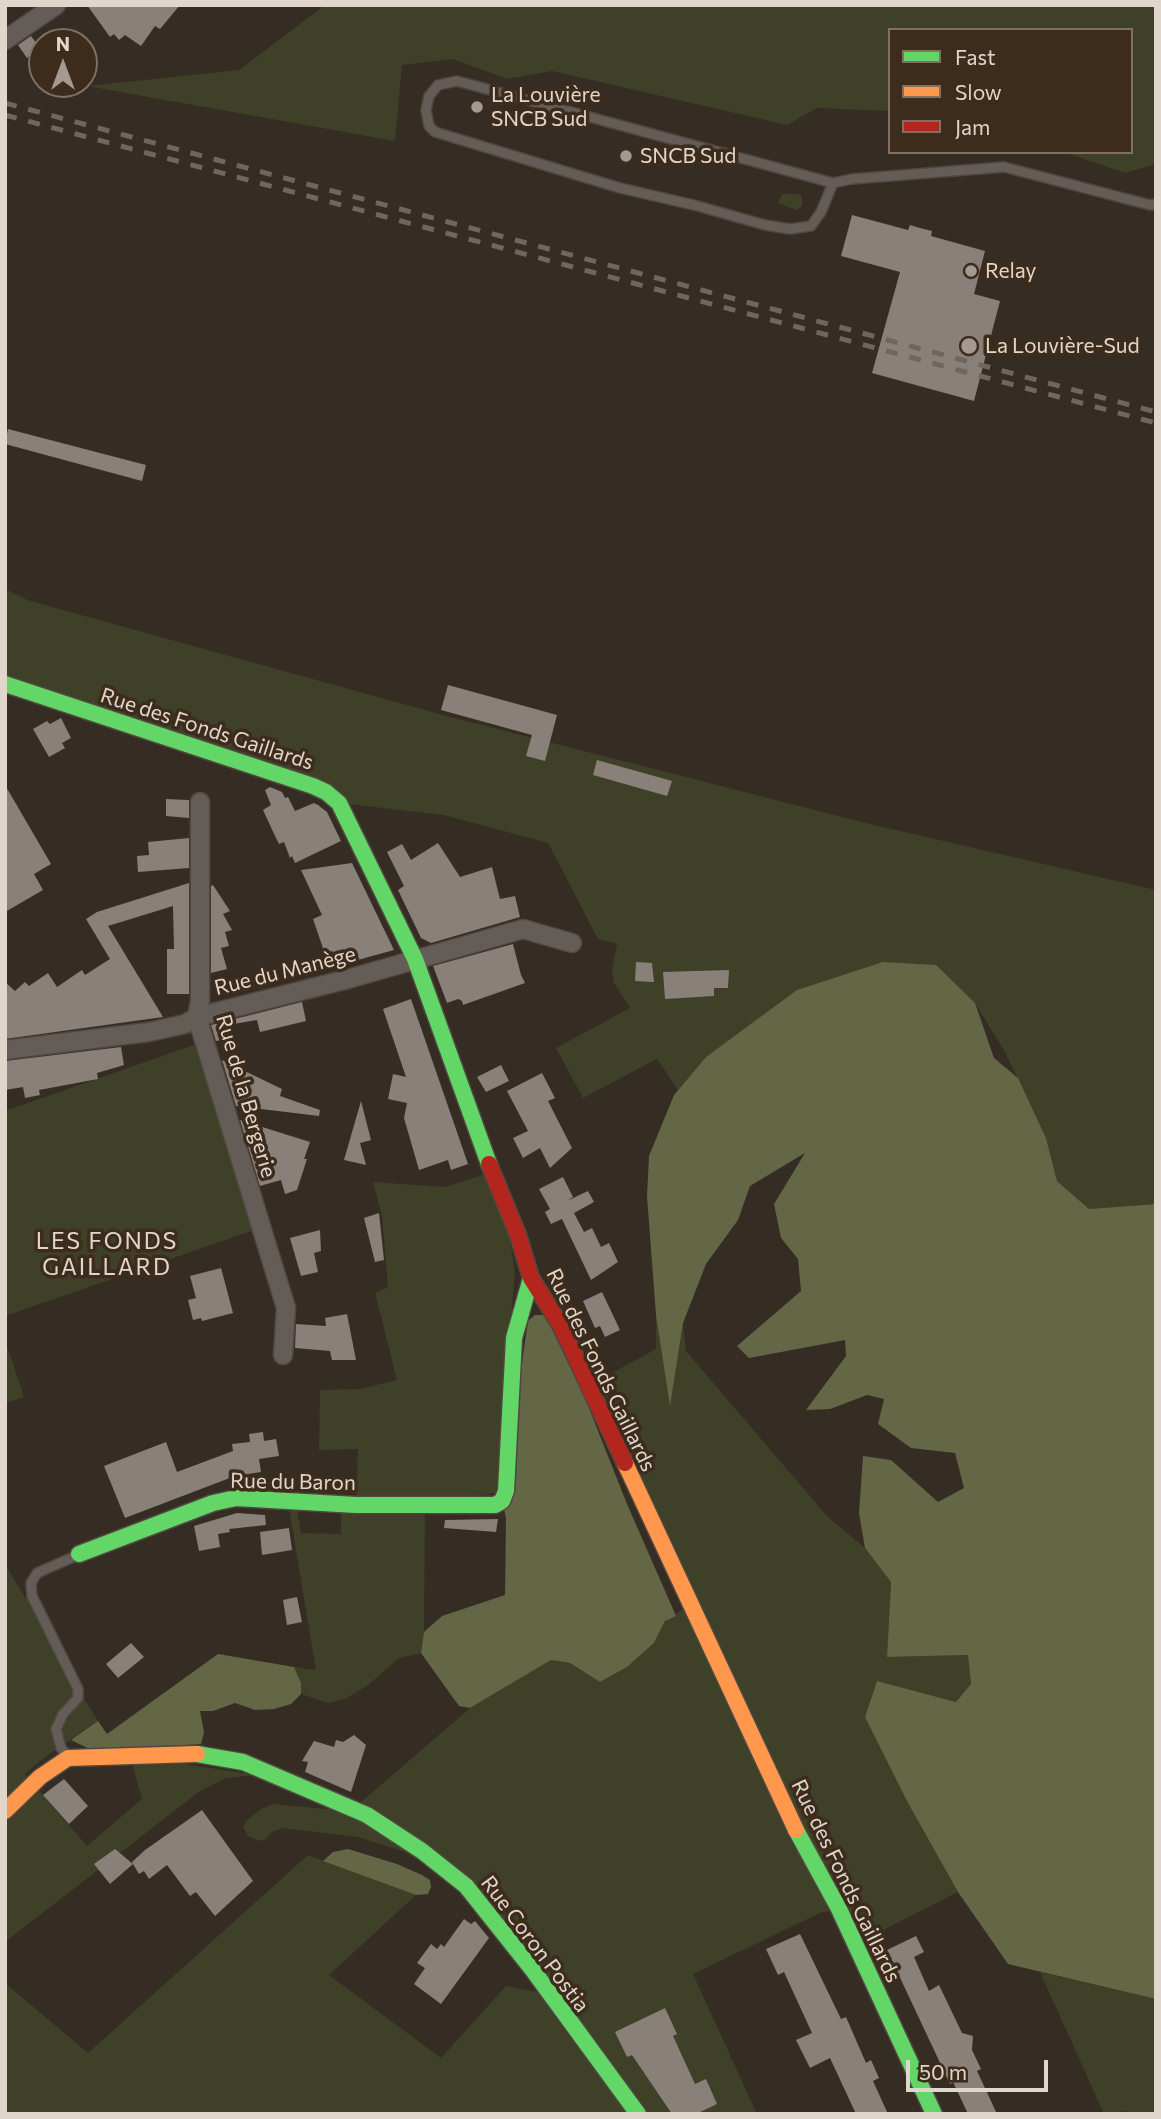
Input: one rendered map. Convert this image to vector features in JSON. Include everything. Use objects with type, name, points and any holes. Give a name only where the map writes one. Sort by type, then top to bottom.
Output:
[{"type":"street","points":[[9,39],[56,5]]},
{"type":"street","name":"Rue des Fonds Gaillards","points":[[5,684],[326,792],[338,803],[415,959],[492,1172],[518,1235],[531,1278],[561,1326],[807,1853],[839,1909],[934,2114]]},
{"type":"street","name":"Rue de la Bergerie","points":[[200,802],[200,1001],[197,1017],[286,1308],[283,1355]]},
{"type":"street","name":"Rue du Manège","points":[[5,1050],[149,1032],[185,1024],[197,1017],[348,979],[523,929],[572,943]]},
{"type":"street","name":"Rue du Baron","points":[[79,1554],[213,1503],[236,1498],[349,1504],[495,1505],[502,1502],[506,1491],[514,1338],[531,1278]]},
{"type":"street","name":"Rue Coron Postia","points":[[68,1758],[195,1754],[243,1762],[367,1815],[413,1845],[466,1886],[638,2114]]},
{"type":"street","points":[[5,1811],[40,1777],[68,1758]]},
{"type":"lane","points":[[833,183],[821,212],[811,226],[790,229],[765,225],[631,191],[472,145],[435,132],[429,126],[426,110],[429,96],[438,85],[457,81],[801,172],[833,183],[852,179],[1004,167],[1150,205],[1156,204]]},
{"type":"lane","name":"Rue du Baron","points":[[68,1758],[61,1748],[56,1729],[63,1714],[78,1698],[78,1689],[32,1596],[31,1583],[37,1573],[79,1554]]},
{"type":"green space","points":[[325,5],[1156,5],[1156,164],[1125,173],[1070,154],[1133,154],[1133,28],[888,28],[888,111],[817,108],[787,125],[552,71],[507,79],[453,59],[402,65],[395,141],[98,88],[98,85],[239,70]]},
{"type":"green space","points":[[782,194],[802,196],[802,206],[796,210],[778,203]]},
{"type":"green space","points":[[5,589],[27,600],[443,715],[866,823],[1156,890],[1156,1204],[1089,1209],[1057,1181],[1046,1138],[1005,1052],[975,1003],[706,1057],[678,1090],[657,1059],[583,1098],[556,1048],[630,1008],[614,983],[612,969],[617,944],[598,939],[548,843],[444,815],[339,803],[5,684]]},
{"type":"green space","points":[[883,962],[936,965],[975,1003],[994,1058],[1018,1078],[1046,1138],[1057,1181],[1089,1209],[1156,1204],[1156,1999],[1008,1964],[958,1892],[908,1803],[865,1717],[877,1681],[956,1702],[971,1684],[968,1655],[887,1657],[891,1582],[865,1548],[859,1513],[863,1456],[891,1460],[938,1502],[964,1488],[955,1453],[911,1448],[878,1424],[884,1399],[867,1395],[830,1409],[806,1410],[846,1356],[845,1340],[749,1358],[737,1346],[801,1291],[798,1259],[781,1238],[774,1204],[805,1153],[750,1186],[738,1220],[706,1264],[683,1323],[670,1406],[656,1315],[647,1196],[649,1156],[674,1095],[706,1057],[797,990]]},
{"type":"green space","points":[[205,1041],[260,1228],[5,1316],[5,1111]]},
{"type":"green space","points":[[492,1172],[510,1239],[515,1274],[511,1317],[506,1491],[425,1505],[424,1632],[421,1653],[399,1658],[367,1686],[345,1699],[328,1703],[301,1694],[301,1683],[294,1667],[316,1670],[288,1502],[296,1503],[301,1533],[341,1534],[341,1504],[356,1504],[358,1449],[319,1450],[320,1390],[360,1389],[397,1380],[375,1293],[388,1287],[382,1216],[373,1182],[445,1187]]},
{"type":"green space","points":[[535,1315],[545,1315],[581,1388],[627,1504],[676,1616],[665,1621],[654,1643],[627,1667],[600,1682],[570,1663],[551,1660],[470,1708],[459,1706],[421,1653],[424,1632],[442,1616],[505,1595],[506,1518],[502,1501],[528,1321]]},
{"type":"green space","points":[[656,1315],[683,1323],[686,1351],[827,1516],[865,1548],[891,1582],[887,1657],[969,1655],[971,1685],[956,1702],[877,1681],[865,1717],[908,1803],[958,1892],[856,1944],[839,1909],[820,1913],[693,1974],[757,2114],[5,2114],[5,1983],[88,2053],[308,1855],[416,1895],[329,1975],[441,2058],[506,1986],[537,1992],[466,1886],[405,1852],[358,1837],[283,1828],[259,1841],[248,1836],[243,1827],[247,1820],[261,1809],[273,1804],[358,1812],[353,1809],[470,1708],[551,1660],[570,1663],[600,1682],[627,1667],[654,1643],[665,1621],[691,1604],[599,1380],[656,1349]]},
{"type":"green space","points":[[5,1340],[24,1397],[5,1403]]},
{"type":"green space","points":[[5,1564],[26,1599],[32,1596],[78,1689],[98,1721],[25,1774],[87,1846],[142,1799],[133,1767],[133,1756],[256,1775],[226,1778],[200,1791],[5,1942]]},
{"type":"green space","points":[[218,1654],[294,1667],[301,1683],[301,1694],[291,1704],[274,1709],[255,1710],[235,1703],[213,1711],[200,1711],[204,1732],[201,1744],[94,1751],[71,1740],[98,1721],[107,1734]]},
{"type":"green space","points":[[348,1849],[422,1875],[430,1880],[428,1894],[416,1895],[323,1861],[333,1852]]},
{"type":"green space","points":[[1040,1972],[1156,1999],[1156,2114],[1126,2114],[1125,2111],[1104,2114]]},
{"type":"building","points":[[87,5],[180,5],[160,29],[155,26],[141,46],[125,35],[119,40],[114,34],[110,37]]},
{"type":"building","points":[[28,38],[27,58],[18,45]]},
{"type":"building","points":[[852,215],[908,230],[910,225],[932,231],[931,236],[985,251],[974,294],[1000,301],[974,401],[872,373],[900,272],[841,256]]},
{"type":"building","points":[[8,429],[146,465],[142,481],[5,444]]},
{"type":"building","points":[[448,685],[557,715],[545,761],[526,756],[532,735],[441,710]]},
{"type":"building","points":[[61,718],[71,738],[62,743],[65,748],[49,757],[33,729],[47,721],[50,724]]},
{"type":"building","points":[[597,760],[672,781],[667,796],[593,775]]},
{"type":"building","points":[[5,785],[51,864],[34,874],[43,890],[5,912]]},
{"type":"building","points":[[270,787],[282,792],[285,798],[288,797],[295,811],[314,803],[318,805],[327,812],[341,841],[295,863],[292,856],[290,858],[284,842],[279,844],[263,810],[271,805],[265,790]]},
{"type":"building","points":[[166,799],[189,800],[189,818],[166,816]]},
{"type":"building","points":[[189,838],[189,868],[138,872],[137,856],[149,855],[148,842]]},
{"type":"building","points":[[438,843],[460,877],[492,867],[500,899],[515,896],[520,917],[431,943],[421,938],[398,890],[404,886],[387,852],[402,844],[411,860]]},
{"type":"building","points":[[352,863],[394,950],[336,966],[333,951],[325,954],[313,919],[322,915],[301,870]]},
{"type":"building","points":[[189,883],[189,994],[167,994],[167,949],[174,949],[173,906],[108,926],[163,1017],[5,1039],[5,982],[15,991],[25,982],[29,986],[48,973],[57,987],[82,970],[85,975],[110,959],[86,919],[97,912]]},
{"type":"building","points":[[213,885],[230,911],[223,914],[232,930],[225,932],[229,946],[221,948],[227,969],[211,973],[211,886]]},
{"type":"building","points":[[513,944],[525,983],[463,1005],[458,999],[447,1003],[433,966]]},
{"type":"building","points":[[636,962],[652,963],[654,982],[635,981]]},
{"type":"building","points":[[729,970],[728,988],[714,988],[714,996],[665,999],[663,972]]},
{"type":"building","points":[[411,999],[468,1164],[451,1170],[448,1160],[419,1170],[404,1118],[407,1103],[388,1099],[393,1074],[406,1077],[383,1009]]},
{"type":"building","points":[[302,1002],[306,1021],[260,1032],[257,1020],[228,1025],[231,1038],[216,1041],[211,1025]]},
{"type":"building","points":[[121,1047],[124,1065],[97,1073],[98,1079],[39,1090],[40,1095],[25,1098],[23,1087],[5,1090],[5,1061]]},
{"type":"building","points":[[222,1060],[282,1089],[280,1096],[320,1110],[319,1116],[236,1106]]},
{"type":"building","points":[[501,1065],[509,1081],[486,1092],[477,1077]]},
{"type":"building","points":[[542,1073],[555,1098],[548,1101],[572,1148],[550,1168],[540,1148],[523,1158],[513,1138],[528,1131],[507,1091]]},
{"type":"building","points":[[361,1101],[371,1140],[360,1143],[366,1165],[344,1160]]},
{"type":"building","points":[[240,1120],[310,1142],[297,1190],[285,1194],[281,1180],[260,1186]]},
{"type":"building","points":[[563,1177],[573,1197],[567,1201],[588,1191],[594,1202],[574,1213],[584,1232],[592,1228],[601,1247],[609,1243],[618,1262],[591,1280],[562,1219],[551,1224],[545,1212],[550,1209],[539,1189]]},
{"type":"building","points":[[379,1213],[384,1260],[375,1262],[364,1218]]},
{"type":"building","points":[[320,1230],[321,1251],[314,1253],[318,1272],[301,1276],[290,1238]]},
{"type":"building","points":[[221,1268],[233,1313],[202,1321],[201,1318],[193,1320],[188,1300],[196,1298],[190,1276]]},
{"type":"building","points":[[602,1292],[620,1330],[605,1337],[600,1326],[595,1328],[583,1301]]},
{"type":"building","points":[[347,1314],[356,1360],[332,1360],[330,1351],[295,1348],[296,1324],[326,1326],[325,1318]]},
{"type":"building","points":[[263,1432],[264,1441],[276,1439],[279,1456],[259,1459],[261,1472],[235,1476],[125,1518],[104,1466],[166,1442],[177,1472],[233,1451],[232,1444],[250,1442],[249,1434]]},
{"type":"building","points":[[237,1513],[265,1515],[266,1525],[229,1529],[230,1532],[218,1534],[220,1547],[199,1551],[194,1526]]},
{"type":"building","points":[[498,1519],[496,1532],[444,1528],[445,1520]]},
{"type":"building","points":[[289,1528],[292,1550],[262,1555],[260,1532]]},
{"type":"building","points":[[297,1597],[302,1622],[287,1625],[283,1600]]},
{"type":"building","points":[[131,1643],[144,1657],[118,1678],[106,1664]]},
{"type":"building","points":[[354,1735],[366,1745],[351,1792],[305,1772],[308,1762],[302,1761],[314,1741],[334,1747],[336,1740],[343,1742]]},
{"type":"building","points":[[64,1779],[88,1806],[69,1824],[43,1795]]},
{"type":"building","points":[[202,1810],[253,1881],[215,1916],[196,1892],[190,1896],[167,1865],[149,1879],[144,1871],[139,1874],[132,1862]]},
{"type":"building","points":[[115,1849],[133,1864],[110,1884],[94,1864]]},
{"type":"building","points":[[464,1919],[471,1924],[475,1921],[489,1938],[441,2004],[414,1984],[425,1968],[417,1963],[431,1944],[437,1949],[441,1944],[444,1947]]},
{"type":"building","points":[[800,1934],[841,2019],[846,2017],[866,2063],[871,2060],[879,2078],[873,2081],[888,2114],[856,2114],[830,2058],[810,2068],[796,2040],[812,2033],[784,1972],[778,1975],[766,1949]]},
{"type":"building","points":[[916,1936],[924,1952],[914,1957],[929,1991],[939,1985],[962,2033],[973,2036],[972,2050],[981,2069],[977,2071],[997,2114],[968,2114],[953,2082],[950,2084],[887,1950]]},
{"type":"building","points":[[665,2008],[677,2034],[673,2036],[695,2084],[706,2079],[717,2104],[696,2114],[672,2114],[632,2055],[627,2057],[615,2032]]},
{"type":"railway","points":[[5,103],[1156,412]]},
{"type":"railway","points":[[5,115],[1156,423]]},
{"type":"traffic: fast","points":[[5,684],[313,786],[339,803],[415,959],[489,1164]]},
{"type":"traffic: fast","points":[[79,1554],[213,1503],[236,1498],[356,1505],[495,1505],[502,1501],[506,1491],[514,1338],[531,1278]]},
{"type":"traffic: fast","points":[[197,1754],[243,1762],[367,1815],[422,1851],[466,1886],[532,1969],[638,2114]]},
{"type":"traffic: fast","points":[[796,1830],[839,1909],[934,2114]]},
{"type":"traffic: slow","points":[[625,1463],[796,1830]]},
{"type":"traffic: slow","points":[[5,1811],[40,1777],[68,1758],[197,1754]]},
{"type":"traffic: jam","points":[[489,1164],[518,1235],[531,1278],[561,1326],[625,1463]]},
{"type":"place","name":"La Louvière SNCB Sud","points":[[477,107]]},
{"type":"place","name":"SNCB Sud","points":[[626,156]]},
{"type":"place","name":"Relay","points":[[971,271]]},
{"type":"place","name":"La Louvière-Sud","points":[[969,346]]},
{"type":"district","name":"LES FONDS GAILLARD","points":[[107,1254]]}]
